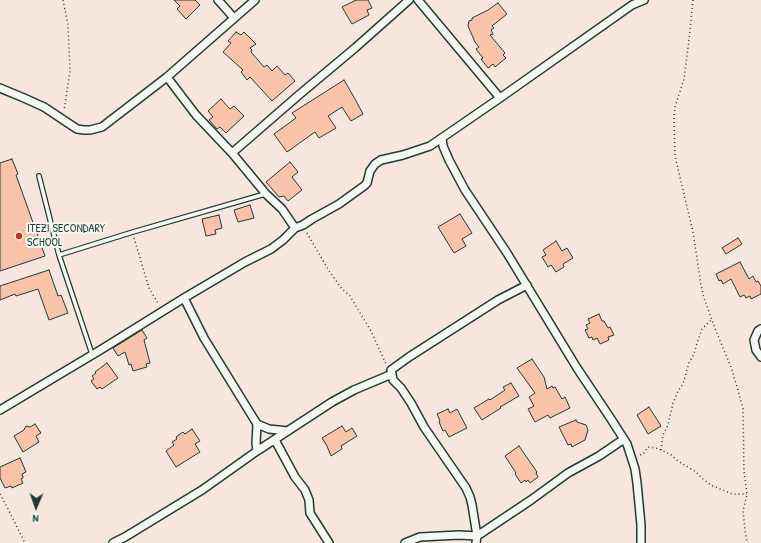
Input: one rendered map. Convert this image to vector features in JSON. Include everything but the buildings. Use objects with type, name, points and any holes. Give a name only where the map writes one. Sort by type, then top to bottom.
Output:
[{"type":"street","points":[[218,0],[234,18]]},
{"type":"street","points":[[0,88],[44,107],[77,129],[90,130],[102,127],[166,77],[255,0]]},
{"type":"street","points":[[232,153],[409,0]]},
{"type":"street","points":[[418,0],[500,98]]},
{"type":"street","points":[[0,410],[184,298],[245,262],[271,249],[295,228],[339,204],[364,186],[367,183],[370,170],[381,160],[403,155],[430,146],[500,98],[629,2],[644,0]]},
{"type":"street","points":[[166,77],[196,115],[232,153],[266,194],[282,209],[295,228]]},
{"type":"street","points":[[442,138],[443,146],[449,160],[465,190],[507,253],[577,368],[627,444],[637,483],[641,524],[641,543]]},
{"type":"street","points":[[113,543],[126,540],[332,402],[391,372],[409,357],[498,300],[527,285]]},
{"type":"street","points":[[184,298],[204,338],[257,424],[257,451]]},
{"type":"street","points":[[761,329],[758,331],[754,340],[756,350],[761,357]]},
{"type":"street","points":[[391,372],[393,380],[401,388],[424,427],[466,488],[472,505],[476,540]]},
{"type":"street","points":[[257,424],[269,429],[288,431]]},
{"type":"street","points":[[476,540],[568,473],[599,456],[624,439]]},
{"type":"street","points":[[275,440],[295,477],[305,490],[309,500],[310,513],[329,543]]},
{"type":"street","points":[[405,543],[420,537],[458,535],[476,540]]},
{"type":"lane","points":[[40,176],[59,255],[92,354]]},
{"type":"lane","points":[[59,255],[266,194]]},
{"type":"path","points":[[63,0],[68,25],[70,71],[63,120]]},
{"type":"path","points":[[692,0],[684,79],[675,107],[675,156],[693,232],[704,298],[731,367],[743,409],[744,471],[747,494],[743,511],[747,543]]},
{"type":"path","points":[[303,225],[329,271],[339,285],[350,296],[371,331],[391,372]]},
{"type":"path","points":[[133,232],[146,278],[161,312]]},
{"type":"path","points":[[661,450],[663,435],[668,424],[678,390],[683,384],[702,329],[712,320]]},
{"type":"path","points":[[632,459],[644,452],[648,447],[656,448],[670,454],[678,461],[696,472],[711,485],[732,494],[747,494]]},
{"type":"path","points":[[0,494],[24,543]]},
{"type":"place","name":"ITEZI SECONDARY SCHOOL","points":[[19,236]]}]
